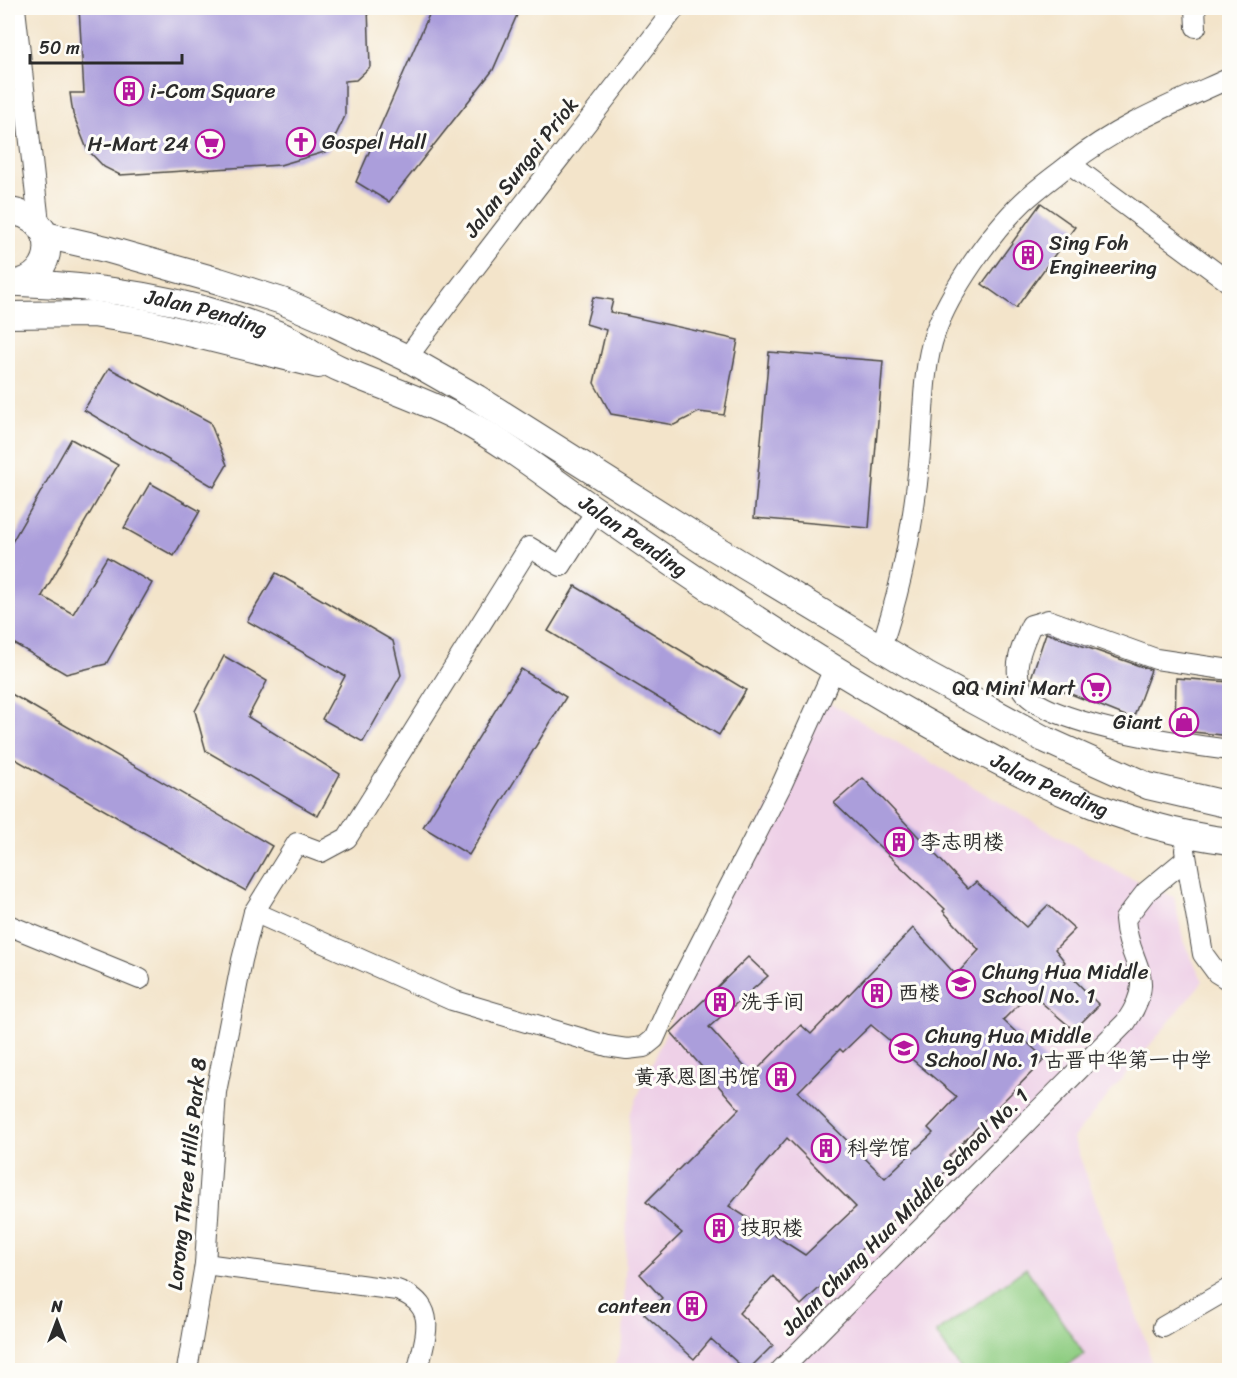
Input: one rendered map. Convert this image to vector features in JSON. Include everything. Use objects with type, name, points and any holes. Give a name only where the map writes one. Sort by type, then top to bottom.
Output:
[{"type":"main road","name":"Jalan Pending","points":[[8,211],[25,214],[42,229],[282,301],[407,358],[545,439],[700,539],[1028,731],[1148,786],[1230,805]]},
{"type":"main road","points":[[14,283],[40,268],[46,257],[48,245],[42,229]]},
{"type":"main road","name":"Jalan Pending","points":[[14,283],[102,288],[210,311],[283,335],[339,369],[394,389],[461,419],[531,462],[596,511],[834,669],[1007,768],[1105,810],[1182,834],[1230,841]]},
{"type":"main road","points":[[8,315],[93,314],[144,322],[210,336],[277,356],[339,369]]},
{"type":"street","points":[[15,8],[12,38],[42,229]]},
{"type":"street","name":"Jalan Sungai Priok","points":[[407,358],[472,269],[547,177],[675,8]]},
{"type":"street","points":[[1195,8],[1196,27]]},
{"type":"street","points":[[881,647],[897,602],[906,562],[918,477],[927,373],[935,333],[960,283],[988,243],[1023,202],[1090,148],[1160,110],[1230,78]]},
{"type":"street","points":[[1070,164],[1230,283]]},
{"type":"street","points":[[596,511],[561,566],[529,547],[347,838],[321,852],[297,843],[254,912],[452,1000],[607,1046],[627,1049],[644,1047],[654,1039],[671,1001],[782,784],[834,669]]},
{"type":"street","points":[[1230,670],[1156,659],[1048,620],[1031,625],[1017,657],[1021,687],[1029,698],[1060,714],[1158,741],[1230,750]]},
{"type":"street","points":[[1028,731],[1045,706]]},
{"type":"street","points":[[1182,834],[1203,954],[1217,973],[1230,981]]},
{"type":"street","name":"Jalan Chung Hua Middle School No. 1","points":[[781,1371],[1126,1022],[1139,1004],[1142,978],[1126,937],[1125,919],[1146,892],[1186,859]]},
{"type":"street","name":"Lorong Three Hills Park 8","points":[[187,1371],[205,1264],[216,1092],[254,912]]},
{"type":"street","points":[[8,925],[140,979]]},
{"type":"street","points":[[205,1264],[398,1290],[411,1295],[422,1303],[427,1322],[418,1371]]},
{"type":"street","points":[[1163,1328],[1230,1288]]},
{"type":"shaded area","name":"Chung Hua Middle School No. 1 古晋中华第一中学","points":[[821,698],[1128,877],[1174,897],[1184,943],[1203,981],[1073,1138],[1148,1347],[1152,1370],[613,1370],[623,1341],[630,1114],[735,875]]},
{"type":"green space","points":[[1026,1268],[1084,1354],[1061,1370],[961,1370],[936,1333]]},
{"type":"building","name":"i-Com Square","points":[[79,8],[368,8],[370,67],[356,80],[345,81],[345,116],[328,151],[280,165],[120,175],[104,167],[87,149],[73,114],[70,93],[84,93]]},
{"type":"building","points":[[432,8],[520,8],[493,70],[389,202],[356,182]]},
{"type":"building","name":"Sing Foh Engineering","points":[[1041,203],[1075,227],[1016,308],[982,284]]},
{"type":"building","points":[[593,297],[613,300],[610,312],[738,340],[724,415],[699,412],[674,425],[611,414],[594,383],[606,330],[586,324]]},
{"type":"building","points":[[769,352],[883,361],[869,528],[754,518]]},
{"type":"building","points":[[109,368],[210,422],[227,465],[214,487],[84,410]]},
{"type":"building","points":[[71,439],[118,465],[42,596],[73,614],[107,557],[152,583],[106,664],[66,674],[8,640],[8,549]]},
{"type":"building","points":[[150,483],[200,511],[174,556],[124,528]]},
{"type":"building","points":[[276,573],[393,641],[401,675],[363,742],[322,719],[345,676],[247,621]]},
{"type":"building","points":[[575,586],[746,690],[719,735],[548,631]]},
{"type":"building","points":[[1046,633],[1151,670],[1133,719],[1031,678]]},
{"type":"building","points":[[224,656],[267,681],[248,717],[340,774],[318,816],[206,751],[195,711]]},
{"type":"building","points":[[521,669],[566,697],[469,855],[423,827]]},
{"type":"building","points":[[1176,678],[1230,682],[1230,736],[1175,730]]},
{"type":"building","points":[[8,692],[272,846],[246,891],[8,755]]},
{"type":"building","points":[[863,778],[968,889],[976,882],[1026,927],[1048,905],[1075,929],[1055,949],[1065,962],[1061,966],[1099,1005],[1074,1030],[1030,993],[1003,1020],[1045,1059],[949,1156],[956,1162],[801,1305],[773,1276],[739,1313],[773,1345],[747,1371],[711,1339],[694,1359],[644,1314],[662,1298],[640,1274],[682,1233],[646,1202],[739,1109],[671,1032],[748,957],[768,976],[709,1027],[752,1075],[801,1025],[811,1034],[913,928],[956,975],[979,950],[943,911],[945,909],[834,803]],"holes":[[[871,1025],[957,1097],[928,1128],[933,1133],[885,1178],[798,1092],[840,1049],[843,1052]],[[787,1138],[856,1207],[805,1255],[729,1206]]]},
{"type":"place","name":"i-Com Square","points":[[129,91]]},
{"type":"place","name":"Gospel Hall","points":[[301,142]]},
{"type":"place","name":"H-Mart 24","points":[[210,144]]},
{"type":"place","name":"Sing Foh Engineering","points":[[1028,255]]},
{"type":"place","name":"QQ Mini Mart","points":[[1096,688]]},
{"type":"place","name":"Giant","points":[[1184,722]]},
{"type":"place","name":"李志明楼","points":[[899,842]]},
{"type":"place","name":"Chung Hua Middle School No. 1","points":[[961,984]]},
{"type":"place","name":"西楼","points":[[877,993]]},
{"type":"place","name":"洗手间","points":[[720,1002]]},
{"type":"place","name":"Chung Hua Middle School No. 1 古晋中华第一中学","points":[[904,1048]]},
{"type":"place","name":"黄承恩图书馆","points":[[781,1077]]},
{"type":"place","name":"科学馆","points":[[826,1148]]},
{"type":"place","name":"技职楼","points":[[719,1228]]},
{"type":"place","name":"canteen","points":[[692,1306]]}]
